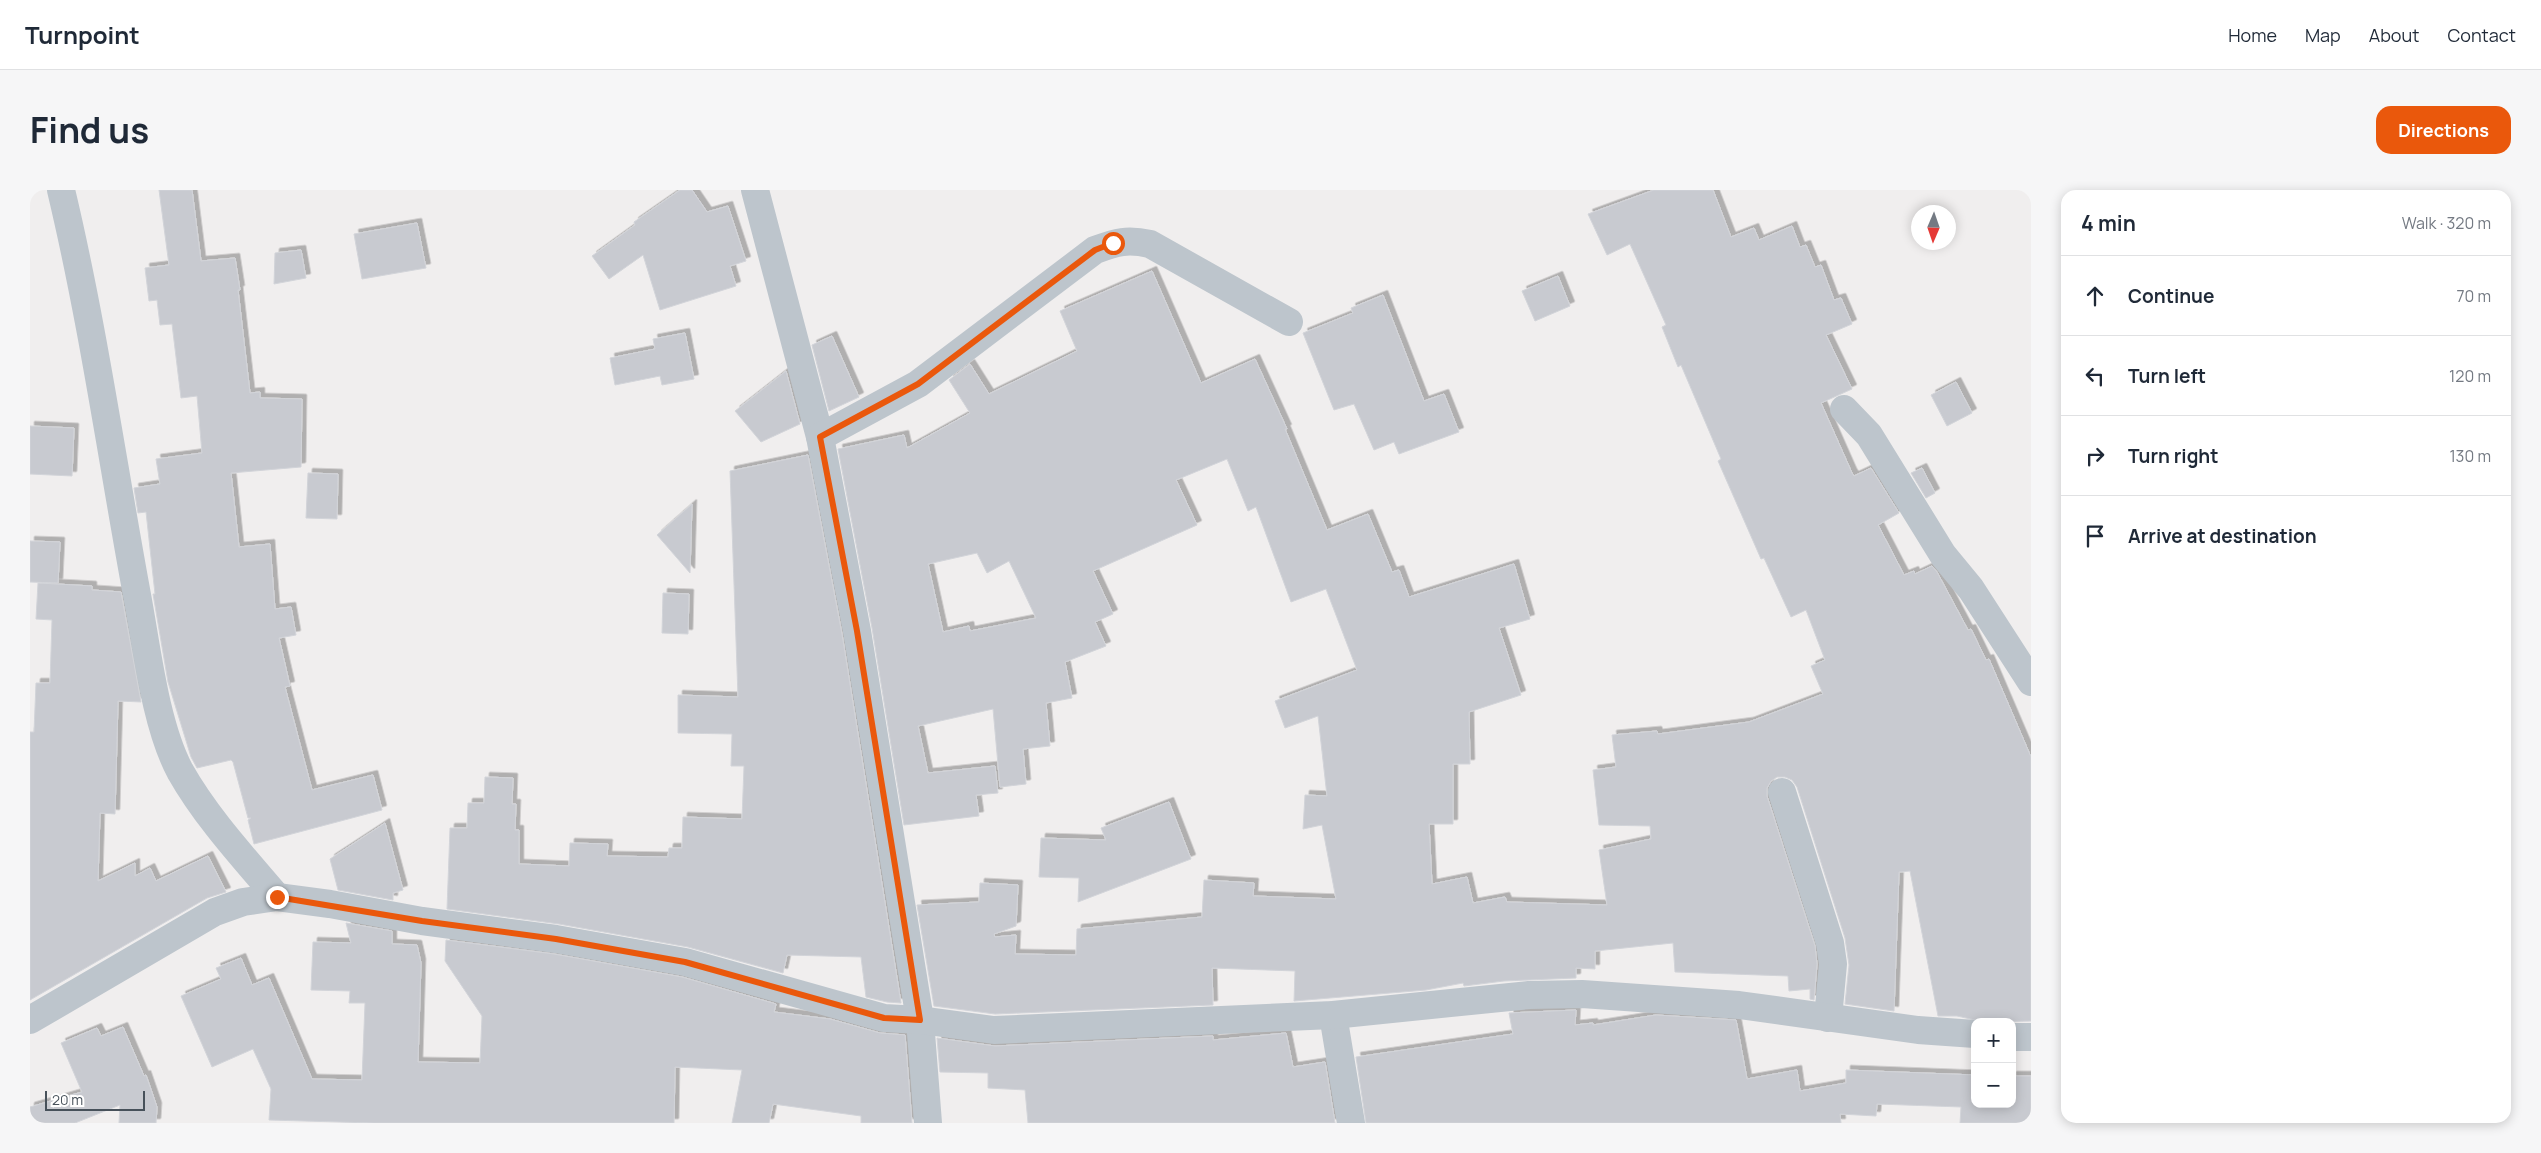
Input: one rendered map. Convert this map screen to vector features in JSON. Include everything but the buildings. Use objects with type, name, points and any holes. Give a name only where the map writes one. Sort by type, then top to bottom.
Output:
[{"type":"street","points":[[61,190],[92,331],[114,470],[154,686],[167,737],[180,770],[219,828],[277,897]]},
{"type":"street","points":[[755,190],[820,437],[857,631],[920,1020],[928,1123]]},
{"type":"street","points":[[820,437],[918,384],[1095,250],[1113,243],[1131,240],[1150,244],[1289,322]]},
{"type":"street","points":[[1844,409],[1869,435],[1943,555],[1971,589],[2031,682]]},
{"type":"street","points":[[1782,792],[1830,943],[1833,964],[1828,1018]]},
{"type":"street","points":[[30,1020],[215,912],[243,902],[277,897],[431,922],[556,939],[685,962],[884,1018],[920,1020],[994,1030],[1334,1016],[1529,995],[1582,994],[1739,1005],[1918,1030],[1971,1034]]},
{"type":"street","points":[[1334,1016],[1351,1123]]},
{"type":"street","points":[[2016,1037],[2031,1037]]},
{"type":"route","points":[[277,897],[330,904],[422,921],[556,939],[685,962],[884,1018],[920,1020],[857,631],[820,437],[901,395],[918,384],[1095,250],[1113,243]]}]
